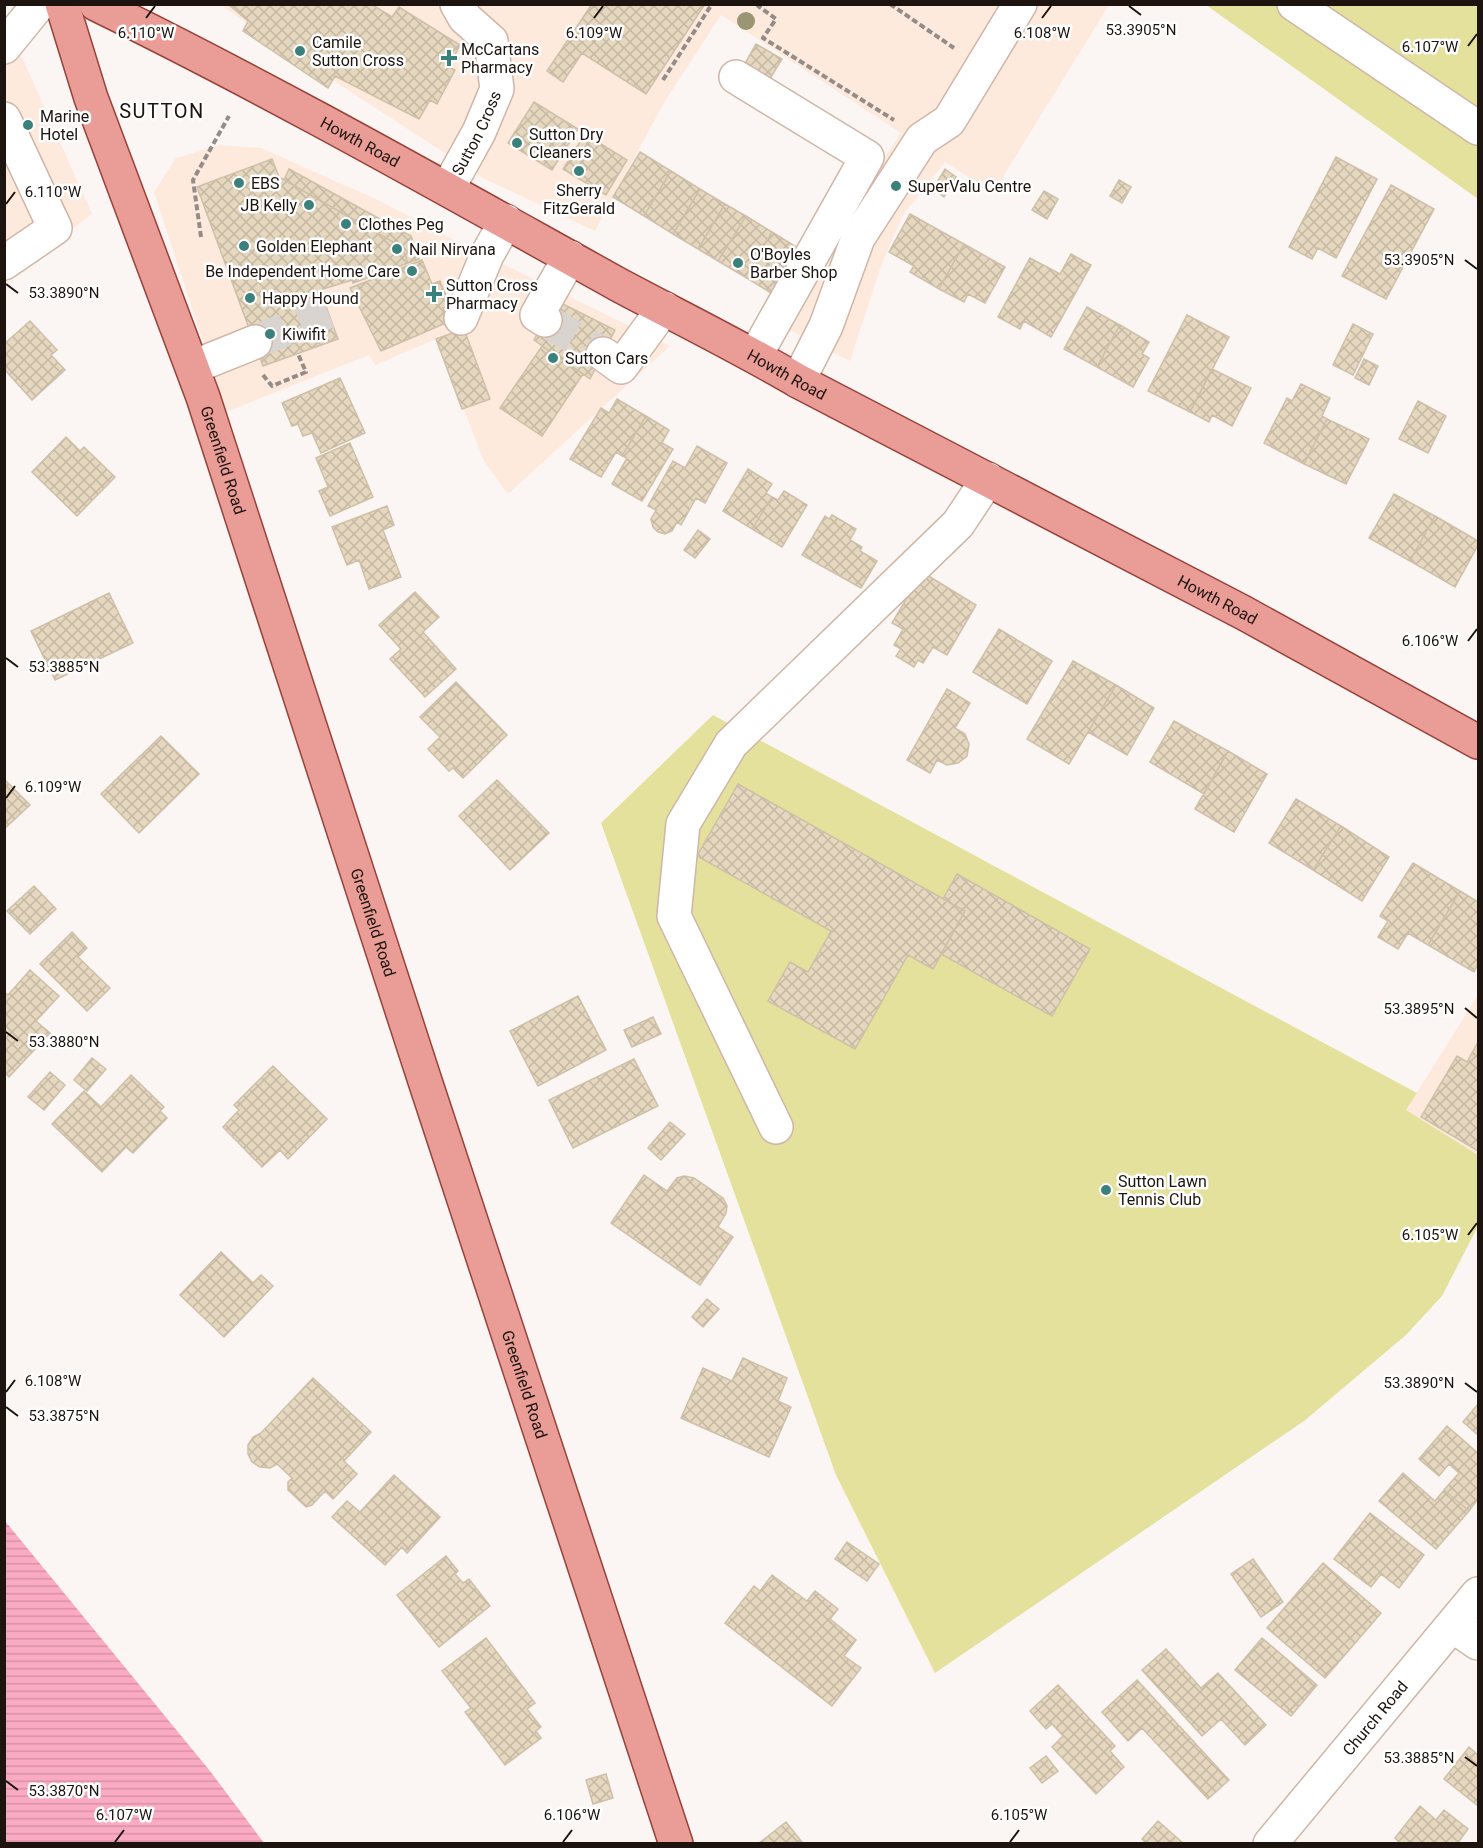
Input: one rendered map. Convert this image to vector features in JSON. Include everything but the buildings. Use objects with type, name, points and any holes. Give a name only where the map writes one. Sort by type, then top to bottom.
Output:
[{"type":"main road","name":"Greenfield Road","points":[[62,4],[91,99],[192,367],[676,1844]]},
{"type":"main road","name":"Howth Road","points":[[116,9],[448,188],[798,381],[1244,613],[1479,741]]},
{"type":"street","points":[[4,47],[39,4]]},
{"type":"street","name":"Sutton Cross","points":[[448,188],[479,132],[497,89],[491,41],[465,18],[457,4]]},
{"type":"street","points":[[798,381],[826,326],[858,238],[922,139],[949,121],[1020,4]]},
{"type":"street","points":[[1294,4],[1479,128]]},
{"type":"street","points":[[736,77],[867,157],[755,356]]},
{"type":"street","points":[[4,119],[55,228],[4,263]]},
{"type":"street","points":[[461,318],[487,255],[506,221]]},
{"type":"street","points":[[545,320],[537,315],[570,257]]},
{"type":"street","points":[[603,354],[621,367],[664,308]]},
{"type":"street","points":[[192,367],[255,342]]},
{"type":"street","points":[[776,1127],[674,916],[683,824],[731,744],[958,524],[988,479]]},
{"type":"street","name":"Church Road","points":[[1270,1844],[1466,1634],[1479,1594]]},
{"type":"path","points":[[663,80],[712,4]]},
{"type":"path","points":[[759,4],[758,6],[776,19],[763,38],[922,139]]},
{"type":"path","points":[[890,4],[982,67]]},
{"type":"path","points":[[201,237],[193,180],[229,116]]},
{"type":"path","points":[[272,386],[306,372],[298,354]]},
{"type":"shaded area","name":"SuperValu Centre","points":[[221,5],[1109,5],[993,193],[945,162],[903,215],[882,263],[850,361],[781,326],[827,243],[901,133],[721,15],[665,101],[595,231],[483,178]]},
{"type":"shaded area","points":[[1206,5],[1478,5],[1478,199],[1244,32]]},
{"type":"shaded area","name":"Marine Hotel","points":[[5,32],[13,37],[92,214],[5,281]]},
{"type":"shaded area","points":[[220,145],[261,148],[380,201],[670,346],[508,494],[484,461],[436,339],[375,365],[369,355],[226,412],[154,192],[176,158]]},
{"type":"shaded area","name":"Sutton Lawn Tennis Club","points":[[713,715],[1417,1093],[1406,1110],[1478,1155],[1478,1226],[1442,1296],[1406,1335],[1304,1421],[935,1673],[836,1475],[601,823]]},
{"type":"shaded area","points":[[1478,995],[1478,1155],[1406,1110]]},
{"type":"shaded area","points":[[5,1521],[210,1771],[264,1843],[5,1843]]},
{"type":"tunnel","points":[[255,342],[328,312]]},
{"type":"tunnel","points":[[545,320],[603,354]]},
{"type":"place","name":"Camile Sutton Cross","points":[[300,51]]},
{"type":"place","name":"McCartans Pharmacy","points":[[449,58]]},
{"type":"place","name":"Marine Hotel","points":[[28,125]]},
{"type":"place","name":"Sutton Dry Cleaners","points":[[517,143]]},
{"type":"place","name":"Sherry FitzGerald","points":[[579,171]]},
{"type":"place","name":"EBS","points":[[239,183]]},
{"type":"place","name":"SuperValu Centre","points":[[896,186]]},
{"type":"place","name":"JB Kelly","points":[[309,205]]},
{"type":"place","name":"Clothes Peg","points":[[346,224]]},
{"type":"place","name":"Golden Elephant","points":[[244,246]]},
{"type":"place","name":"Nail Nirvana","points":[[397,249]]},
{"type":"place","name":"O'Boyles Barber Shop","points":[[738,263]]},
{"type":"place","name":"Be Independent Home Care","points":[[412,271]]},
{"type":"place","name":"Sutton Cross Pharmacy","points":[[434,294]]},
{"type":"place","name":"Happy Hound","points":[[250,298]]},
{"type":"place","name":"Kiwifit","points":[[270,334]]},
{"type":"place","name":"Sutton Cars","points":[[553,358]]},
{"type":"place","name":"Sutton Lawn Tennis Club","points":[[1106,1190]]},
{"type":"district","name":"SUTTON","points":[[162,111]]}]
